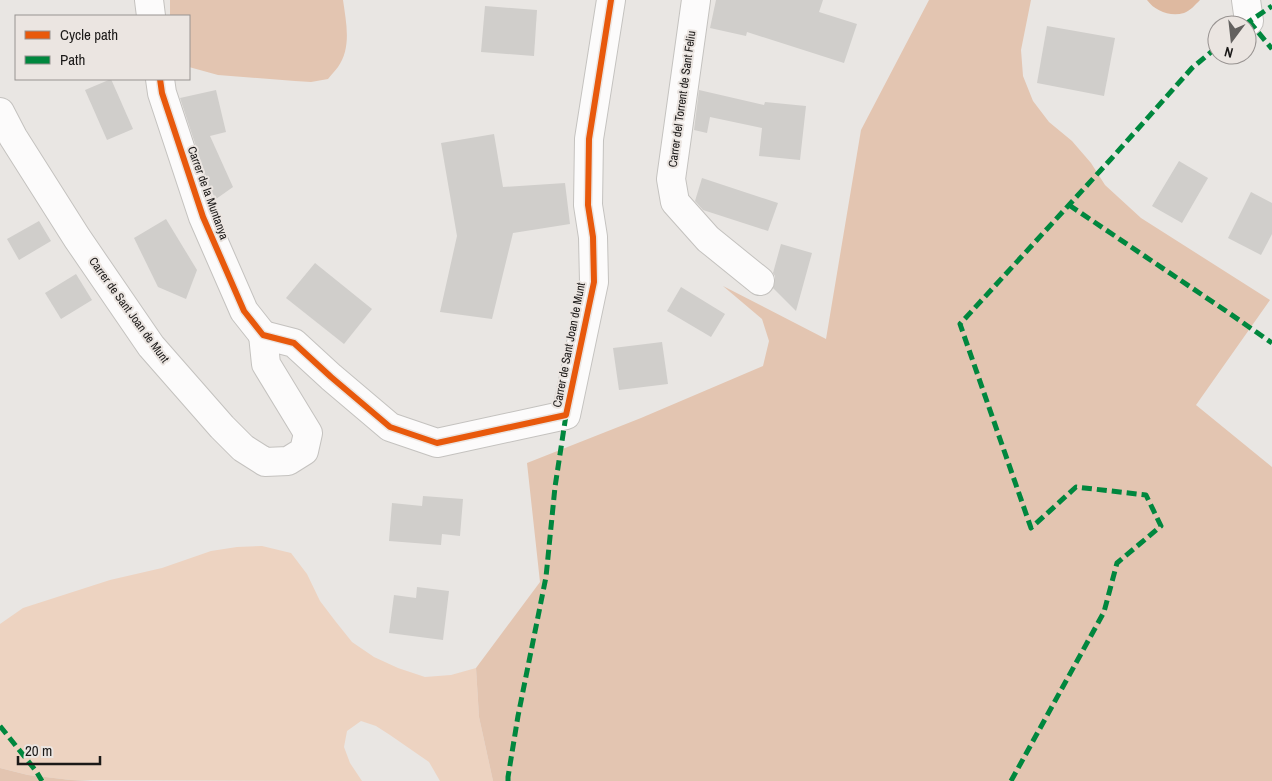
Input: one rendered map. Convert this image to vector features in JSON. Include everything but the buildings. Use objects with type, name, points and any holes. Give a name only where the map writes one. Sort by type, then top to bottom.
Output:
[{"type":"street","points":[[149,0],[151,15]]},
{"type":"street","name":"Carrer de Sant Joan de Munt","points":[[0,112],[13,137],[77,238],[151,346],[222,427],[243,448],[266,462],[288,461],[304,450],[308,433],[266,364],[263,335],[294,343],[331,377],[390,426],[437,443],[566,415],[594,282],[593,237],[588,205],[589,138],[611,0]]},
{"type":"street","name":"Carrer del Torrent de Sant Feliu","points":[[696,0],[671,178],[675,202],[708,239],[760,281]]},
{"type":"street","name":"Carrer de la Muntanya","points":[[160,80],[162,93],[203,217],[244,311],[263,335]]},
{"type":"shaded area","points":[[170,0],[343,0],[347,43],[338,67],[328,79],[311,82],[218,75],[190,67],[190,15],[170,15]]},
{"type":"shaded area","points":[[929,0],[1031,0],[1021,50],[1023,76],[1033,101],[1049,122],[1072,141],[1091,163],[1105,185],[1141,218],[1270,300],[1196,405],[1272,467],[1272,781],[493,781],[479,717],[476,668],[540,582],[527,463],[641,418],[763,366],[769,341],[762,319],[723,286],[826,339],[861,130]]},
{"type":"shaded area","points":[[1147,0],[1200,0],[1186,12],[1168,14],[1150,4]]},
{"type":"shaded area","points":[[262,546],[291,553],[307,574],[320,601],[336,622],[352,642],[374,657],[425,677],[451,675],[476,668],[479,717],[493,781],[440,781],[429,762],[376,726],[361,721],[347,731],[344,747],[350,763],[362,781],[71,780],[28,775],[0,768],[0,624],[23,608],[110,580],[162,568],[211,551]]},
{"type":"shaded area","points":[[0,768],[28,775],[93,781],[0,781]]},
{"type":"marked path","points":[[1257,16],[1272,6]]},
{"type":"marked path","points":[[1257,31],[1272,49]]},
{"type":"marked path","points":[[1011,781],[1104,612],[1117,563],[1161,526],[1146,495],[1076,487],[1031,528],[960,324],[1192,68],[1207,55]]},
{"type":"marked path","points":[[1069,205],[1272,343]]},
{"type":"marked path","points":[[508,781],[518,716],[546,577],[555,487],[566,415]]},
{"type":"marked path","points":[[0,726],[42,781]]},
{"type":"cycle path","points":[[160,80],[162,93],[203,217],[244,311],[263,335],[294,343],[390,427],[437,443],[566,415],[594,282],[593,237],[588,205],[589,139],[611,0]]}]
